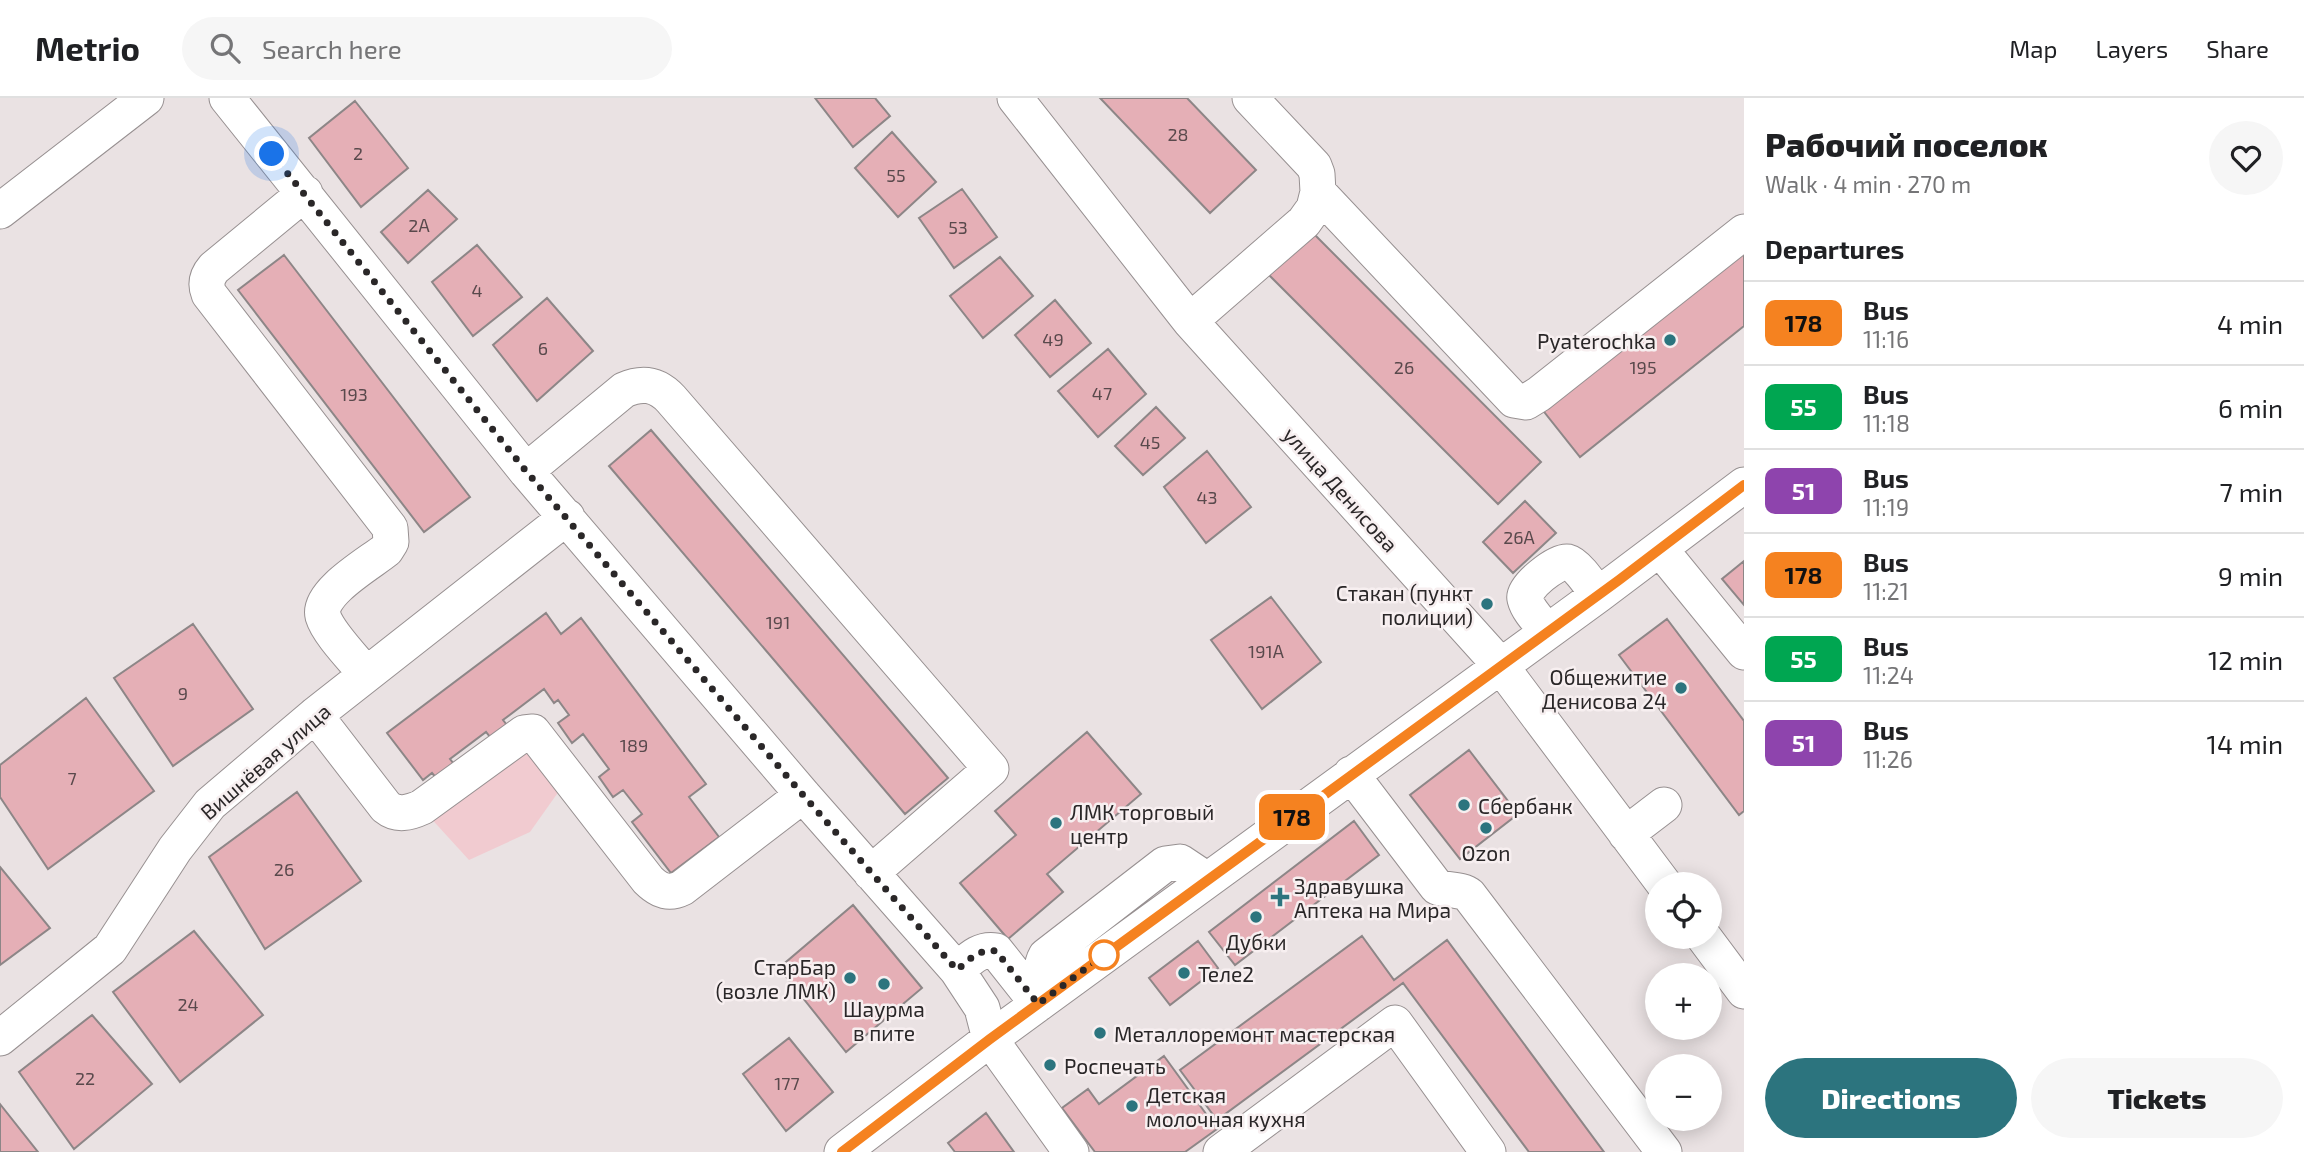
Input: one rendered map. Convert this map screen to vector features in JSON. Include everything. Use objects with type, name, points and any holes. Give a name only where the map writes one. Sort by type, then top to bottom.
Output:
[{"type":"street","points":[[0,211],[146,98]]},
{"type":"street","points":[[227,98],[526,471],[803,795],[957,970],[982,1008],[990,1039],[1071,1152]]},
{"type":"street","name":"улица Денисова","points":[[1015,98],[1190,321],[1500,665],[1655,872]]},
{"type":"street","points":[[1190,321],[1304,222],[1314,208],[1318,192],[1314,166],[1250,98]]},
{"type":"street","points":[[1318,192],[1514,400],[1521,402],[1535,398],[1744,232]]},
{"type":"street","points":[[305,194],[214,268],[209,274],[206,288],[390,528],[391,542],[386,550],[330,594],[323,609],[324,618],[330,628],[366,674]]},
{"type":"street","points":[[526,471],[624,390],[642,385],[655,386],[671,399],[991,769],[871,873]]},
{"type":"street","points":[[849,1150],[990,1039],[1598,595],[1744,485]]},
{"type":"street","name":"Вишнёвая улица","points":[[0,1038],[94,965],[110,949],[174,849],[210,804],[366,674],[567,517]]},
{"type":"street","points":[[1660,549],[1740,644]]},
{"type":"street","points":[[1547,631],[1526,604],[1524,594],[1528,586],[1557,565],[1563,562],[1573,565],[1598,595]]},
{"type":"street","points":[[315,715],[386,807],[402,813],[422,807],[524,733],[533,732],[648,880],[655,887],[668,892],[682,888],[803,795]]},
{"type":"street","points":[[1351,775],[1437,887],[1447,891],[1465,891],[1469,895],[1664,1152]]},
{"type":"street","points":[[1626,834],[1664,804]]},
{"type":"street","points":[[1713,949],[1744,991]]},
{"type":"street","points":[[957,970],[978,953],[985,950],[996,951],[1044,999]]},
{"type":"street","points":[[1221,1152],[1395,1023],[1488,1152]]},
{"type":"shaded area","points":[[531,736],[564,784],[530,832],[469,860],[427,814]]},
{"type":"building","points":[[815,98],[875,98],[890,116],[853,147]]},
{"type":"building","points":[[1100,98],[1187,98],[1256,170],[1210,213]]},
{"type":"building","points":[[355,101],[408,168],[361,207],[309,138]]},
{"type":"building","points":[[892,132],[936,182],[898,217],[855,168]]},
{"type":"building","points":[[962,189],[997,237],[954,268],[919,218]]},
{"type":"building","points":[[428,190],[457,219],[408,263],[381,232]]},
{"type":"building","points":[[1310,230],[1541,462],[1498,504],[1267,273]]},
{"type":"building","points":[[477,245],[522,297],[473,336],[432,282]]},
{"type":"building","points":[[1744,253],[1744,326],[1580,457],[1541,408]]},
{"type":"building","points":[[284,255],[470,497],[424,532],[238,290]]},
{"type":"building","points":[[1000,257],[1033,296],[983,338],[950,296]]},
{"type":"building","points":[[547,298],[593,351],[537,401],[493,345]]},
{"type":"building","points":[[1055,300],[1091,343],[1050,377],[1015,335]]},
{"type":"building","points":[[1108,349],[1146,394],[1098,437],[1058,391]]},
{"type":"building","points":[[1156,407],[1185,438],[1143,475],[1115,446]]},
{"type":"building","points":[[651,430],[948,778],[905,814],[609,466]]},
{"type":"building","points":[[1207,451],[1251,507],[1206,543],[1164,487]]},
{"type":"building","points":[[1525,501],[1556,533],[1513,573],[1483,542]]},
{"type":"building","points":[[1744,561],[1744,605],[1722,579]]},
{"type":"building","points":[[1271,597],[1321,662],[1262,709],[1211,640]]},
{"type":"building","points":[[546,613],[561,634],[581,618],[706,784],[689,797],[719,837],[671,873],[632,822],[642,814],[623,790],[613,797],[599,777],[609,769],[583,734],[572,743],[558,723],[569,715],[558,700],[554,703],[544,689],[503,720],[514,734],[498,747],[486,732],[450,759],[461,773],[443,786],[432,773],[423,780],[387,733]]},
{"type":"building","name":"Общежитие Денисова 24","points":[[1667,619],[1744,721],[1744,811],[1739,815],[1619,655]]},
{"type":"building","points":[[193,624],[253,709],[173,766],[114,678]]},
{"type":"building","points":[[86,698],[154,791],[48,869],[0,797],[0,765]]},
{"type":"building","name":"ЛМК торговый центр","points":[[1087,732],[1141,794],[1047,874],[1063,892],[1008,939],[960,883],[1016,835],[995,811]]},
{"type":"building","name":"Сбербанк","points":[[1469,750],[1518,814],[1460,859],[1410,795]]},
{"type":"building","points":[[297,792],[361,881],[265,949],[209,857]]},
{"type":"building","points":[[1354,821],[1379,855],[1235,965],[1209,932]]},
{"type":"building","points":[[0,867],[50,928],[0,965]]},
{"type":"building","name":"СтарБар (возле ЛМК)","points":[[853,905],[922,988],[846,1052],[779,968]]},
{"type":"building","points":[[194,931],[263,1015],[180,1082],[113,992]]},
{"type":"building","points":[[1362,936],[1394,980],[1447,940],[1604,1152],[1529,1152],[1403,983],[1217,1120],[1180,1070]]},
{"type":"building","name":"Теле2","points":[[1198,941],[1218,968],[1170,1005],[1149,978]]},
{"type":"building","points":[[92,1015],[152,1084],[74,1149],[19,1072]]},
{"type":"building","points":[[789,1038],[833,1092],[786,1131],[743,1074]]},
{"type":"building","name":"Детская молочная кухня","points":[[1164,1056],[1217,1129],[1185,1152],[1095,1152],[1062,1108],[1088,1089],[1099,1104]]},
{"type":"building","points":[[0,1104],[38,1152],[0,1152]]},
{"type":"building","points":[[986,1113],[1014,1152],[955,1152],[948,1143]]},
{"type":"bus line","name":"178","points":[[842,1152],[990,1039],[1619,580],[1744,485]]},
{"type":"place","name":"Pyaterochka","points":[[1670,340]]},
{"type":"place","name":"Стакан (пункт полиции)","points":[[1487,604]]},
{"type":"place","name":"Общежитие Денисова 24","points":[[1681,688]]},
{"type":"place","name":"Сбербанк","points":[[1464,805]]},
{"type":"place","name":"ЛМК торговый центр","points":[[1056,823]]},
{"type":"place","name":"Ozon","points":[[1486,828]]},
{"type":"place","name":"Здравушка Аптека на Мира","points":[[1280,897]]},
{"type":"place","name":"Дубки","points":[[1256,917]]},
{"type":"place","name":"Теле2","points":[[1184,973]]},
{"type":"place","name":"СтарБар (возле ЛМК)","points":[[850,978]]},
{"type":"place","name":"Шаурма в пите","points":[[884,984]]},
{"type":"place","name":"Металлоремонт мастерская","points":[[1100,1033]]},
{"type":"place","name":"Роспечать","points":[[1050,1065]]},
{"type":"place","name":"Детская молочная кухня","points":[[1132,1106]]},
{"type":"route","points":[[272,154],[526,471],[803,795],[957,970],[978,953],[985,950],[996,951],[1038,1004],[1104,955]]}]
